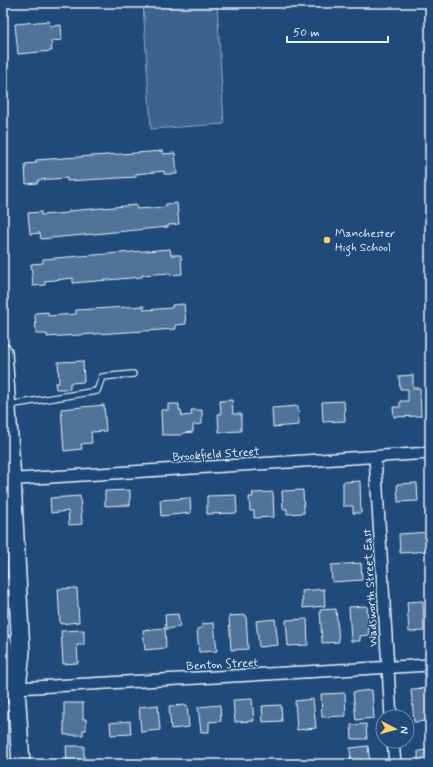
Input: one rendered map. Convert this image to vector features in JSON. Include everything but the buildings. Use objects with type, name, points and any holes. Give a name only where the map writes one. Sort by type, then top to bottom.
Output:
[{"type":"main road","points":[[3,352],[10,584],[21,652],[18,679],[10,707],[21,764]]},
{"type":"main road","points":[[3,643],[4,655],[11,680],[16,688]]},
{"type":"street","name":"Brookfield Street","points":[[8,480],[430,453]]},
{"type":"street","name":"Wadsworth Street East","points":[[375,457],[390,709]]},
{"type":"street","name":"Benton Street","points":[[16,688],[430,665]]},
{"type":"street","points":[[394,749],[395,764]]},
{"type":"lane","points":[[5,397],[97,391],[102,378],[133,374]]},
{"type":"shaded area","points":[[217,3],[224,124],[151,129],[143,4]]},
{"type":"place","name":"Manchester High School","points":[[327,240]]}]
